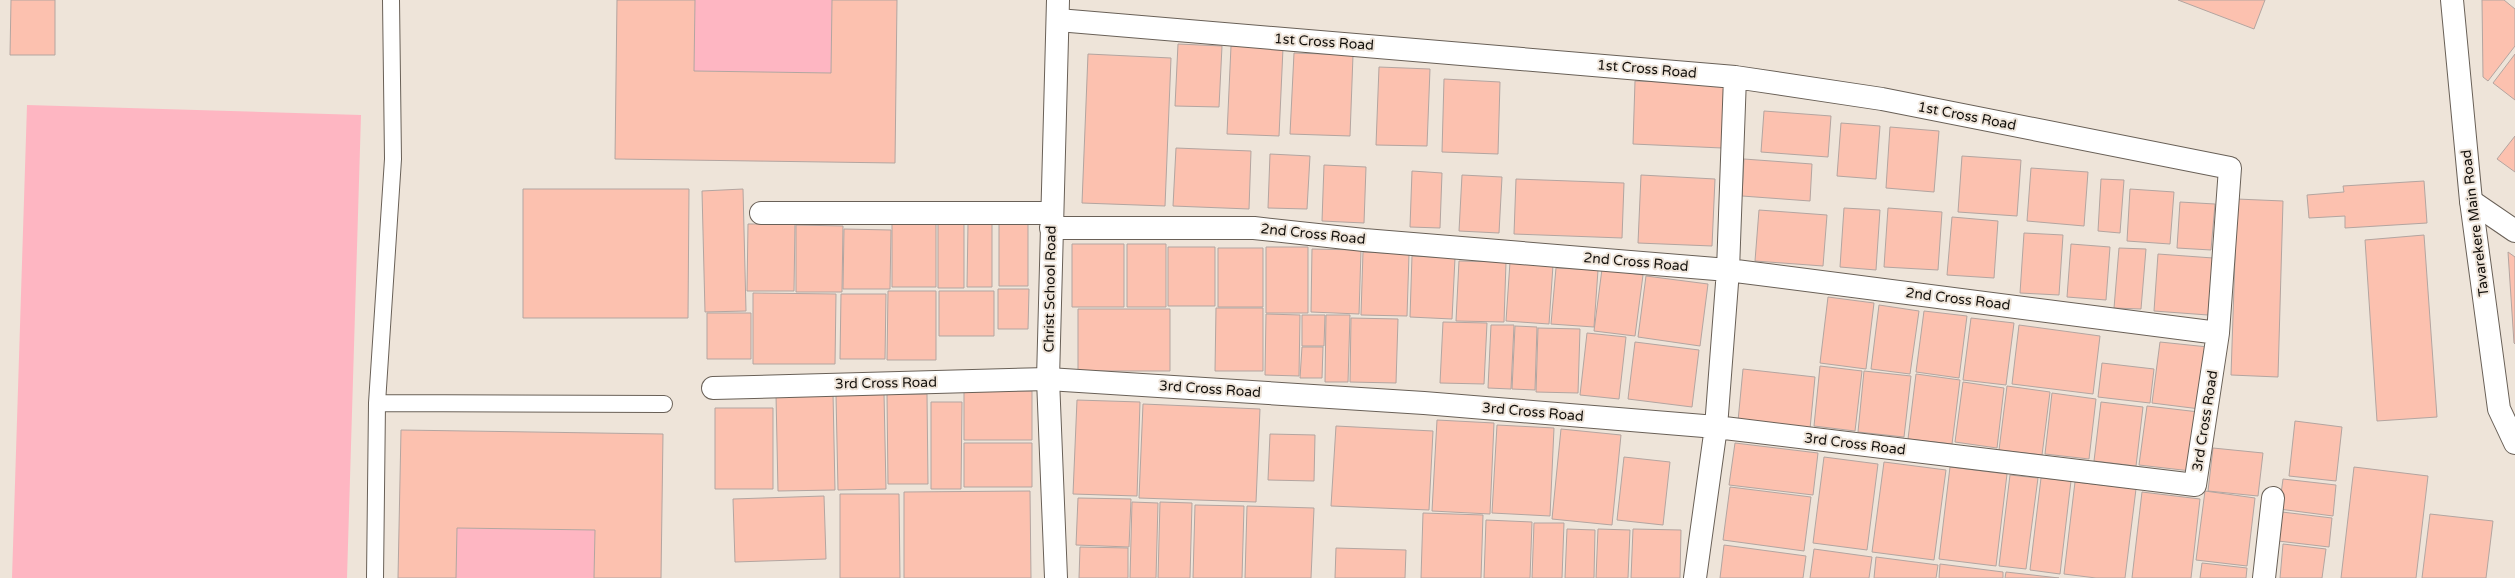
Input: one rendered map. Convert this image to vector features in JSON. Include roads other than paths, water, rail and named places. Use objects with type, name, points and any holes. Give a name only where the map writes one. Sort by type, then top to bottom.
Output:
[{"type":"street","name":"Tavarekere Main Road","points":[[2452,0],[2471,200],[2499,409],[2515,443]]},
{"type":"street","name":"1st Cross Road","points":[[1058,10],[1735,77],[1882,99],[2230,168],[2218,333]]},
{"type":"street","name":"Christ School Road","points":[[1056,578],[1048,379],[1051,221],[1058,10]]},
{"type":"street","points":[[1695,578],[1716,427],[1728,270],[1735,77]]},
{"type":"street","points":[[2471,200],[2515,231]]},
{"type":"street","name":"2nd Cross Road","points":[[761,213],[1254,228],[1364,240],[1728,270],[2218,333]]},
{"type":"street","name":"3rd Cross Road","points":[[713,388],[1048,379],[1424,403],[1716,427],[2195,485],[2218,333]]},
{"type":"street","points":[[2264,578],[2273,498]]},
{"type":"lane","points":[[375,578],[378,403],[394,159],[391,0]]},
{"type":"lane","points":[[378,403],[664,404]]}]
